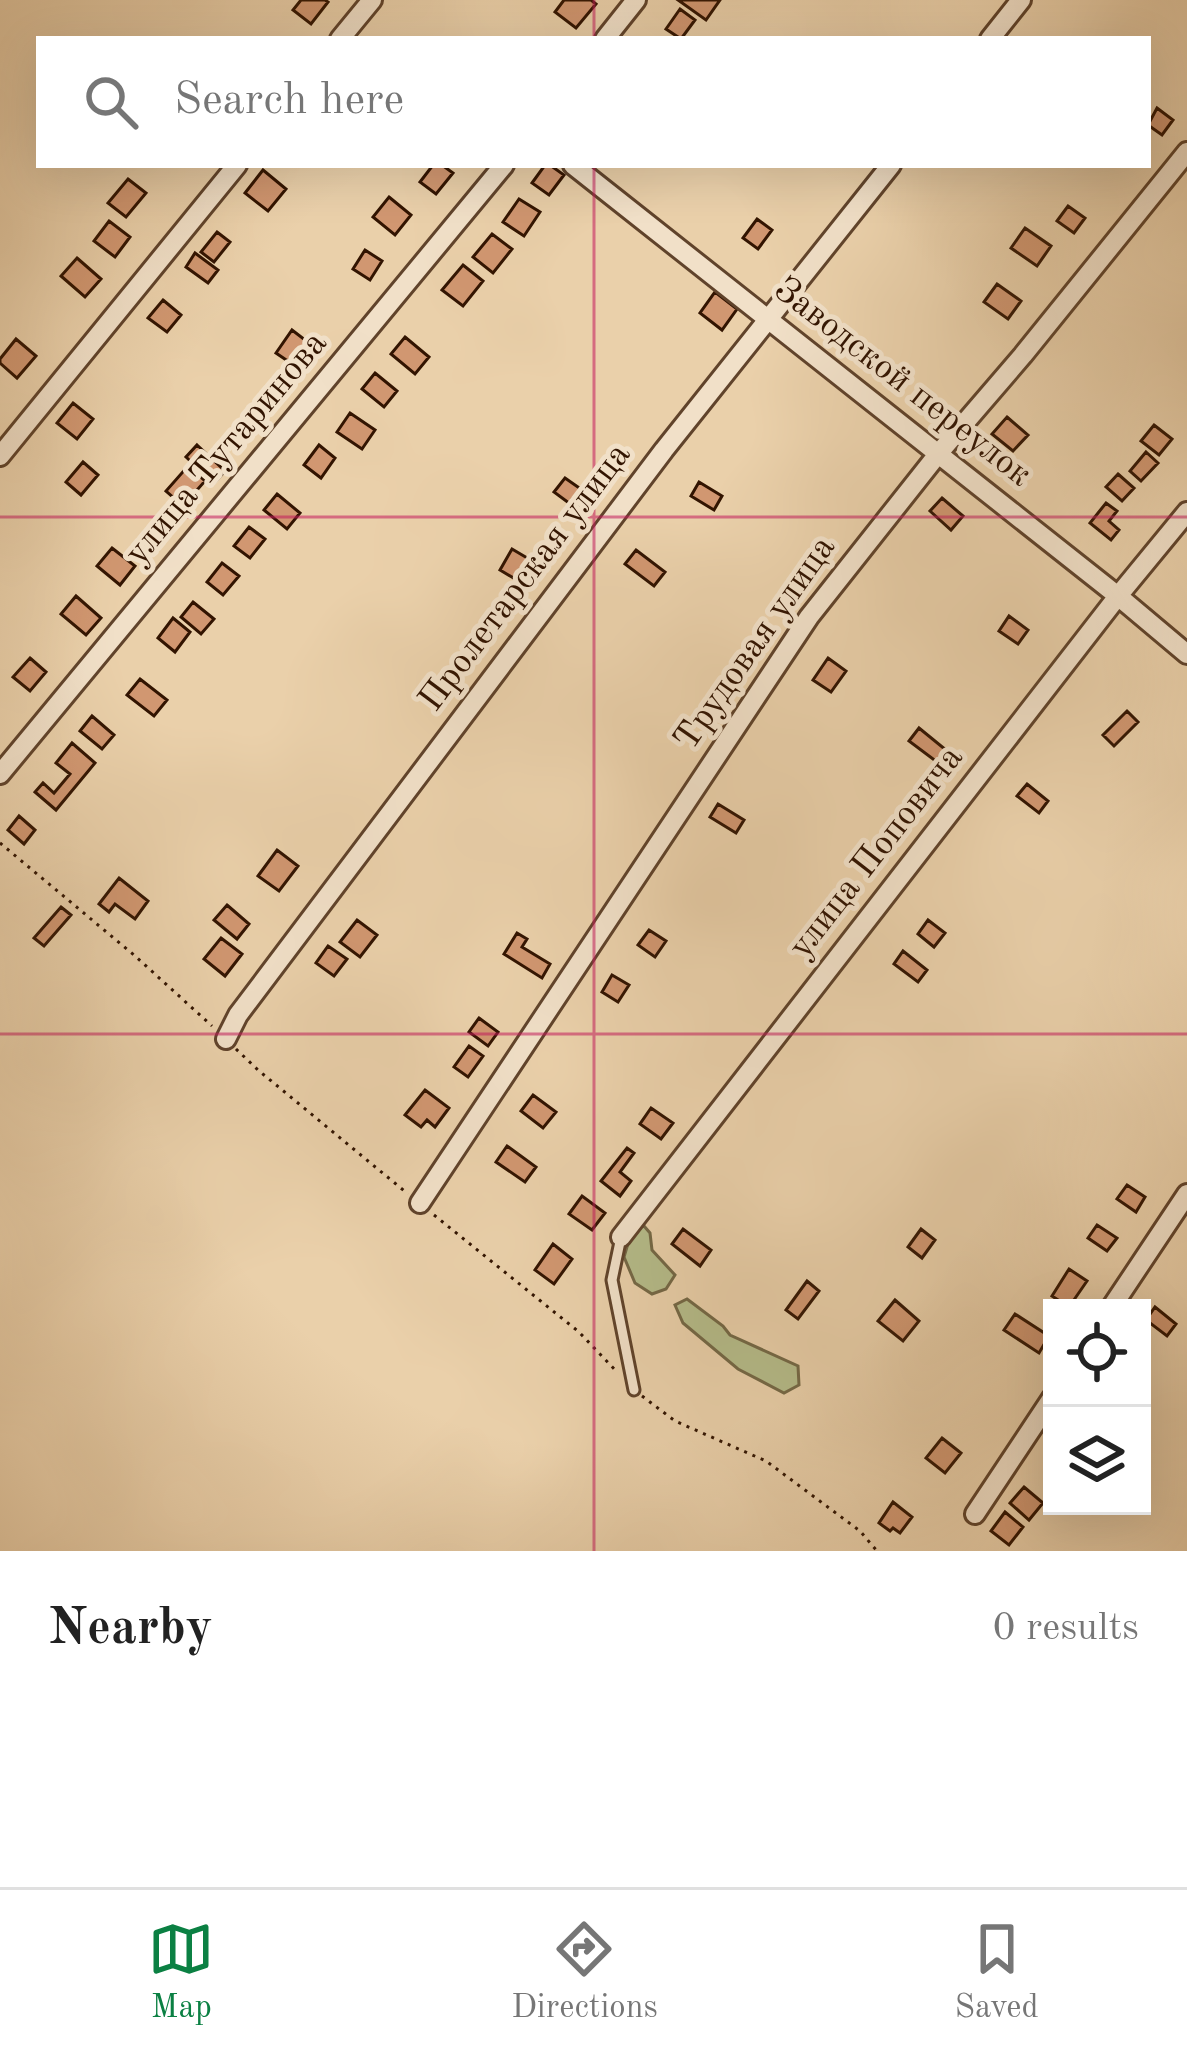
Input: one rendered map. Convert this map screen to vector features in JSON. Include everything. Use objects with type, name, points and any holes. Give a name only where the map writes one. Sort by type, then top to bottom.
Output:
[{"type":"street","points":[[342,36],[371,0]]},
{"type":"street","points":[[607,36],[636,0]]},
{"type":"street","points":[[991,36],[1021,0]]},
{"type":"street","name":"Трудовая улица","points":[[420,1203],[809,617],[1187,152]]},
{"type":"street","points":[[0,456],[235,168]]},
{"type":"street","name":"улица Тутаринова","points":[[0,774],[502,168]]},
{"type":"street","name":"Заводской переулок","points":[[577,168],[1187,654]]},
{"type":"street","name":"Пролетарская улица","points":[[226,1040],[238,1015],[664,450],[889,168]]},
{"type":"street","name":"улица Поповича","points":[[621,1237],[1187,512]]},
{"type":"street","points":[[1118,1299],[1187,1194]]},
{"type":"street","points":[[974,1514],[1046,1407]]},
{"type":"lane","points":[[621,1237],[612,1280],[634,1390]]},
{"type":"green space","points":[[644,1226],[652,1250],[675,1275],[666,1289],[652,1294],[635,1283],[624,1257],[632,1230]]},
{"type":"green space","points":[[687,1299],[730,1335],[798,1366],[799,1385],[784,1393],[738,1369],[683,1323],[675,1305]]},
{"type":"building","points":[[301,0],[328,2],[311,24],[293,10]]},
{"type":"building","points":[[564,0],[596,4],[576,28],[555,12]]},
{"type":"building","points":[[678,0],[720,0],[706,20]]},
{"type":"building","points":[[680,9],[695,20],[683,36],[666,29]]},
{"type":"building","points":[[1157,108],[1173,120],[1162,135],[1151,127]]},
{"type":"building","points":[[431,168],[453,173],[436,194],[420,182]]},
{"type":"building","points":[[543,168],[564,175],[549,195],[532,183]]},
{"type":"building","points":[[263,170],[286,189],[268,211],[245,193]]},
{"type":"building","points":[[128,179],[146,193],[126,217],[108,203]]},
{"type":"building","points":[[389,197],[411,215],[395,235],[373,217]]},
{"type":"building","points":[[519,199],[540,212],[524,236],[503,222]]},
{"type":"building","points":[[1068,206],[1085,218],[1074,233],[1057,221]]},
{"type":"building","points":[[757,219],[772,230],[758,249],[743,238]]},
{"type":"building","points":[[109,221],[130,237],[115,257],[94,241]]},
{"type":"building","points":[[1025,228],[1051,246],[1037,266],[1011,248]]},
{"type":"building","points":[[217,232],[230,242],[214,262],[201,252]]},
{"type":"building","points":[[492,234],[512,249],[493,273],[473,257]]},
{"type":"building","points":[[365,250],[382,261],[370,280],[353,269]]},
{"type":"building","points":[[195,253],[218,270],[208,283],[186,267]]},
{"type":"building","points":[[77,258],[101,279],[85,297],[61,276]]},
{"type":"building","points":[[463,265],[483,281],[463,306],[442,290]]},
{"type":"building","points":[[997,284],[1021,301],[1008,319],[984,302]]},
{"type":"building","points":[[715,292],[737,309],[722,330],[700,313]]},
{"type":"building","points":[[163,300],[181,315],[167,332],[148,318]]},
{"type":"building","points":[[292,330],[313,346],[298,368],[276,353]]},
{"type":"building","points":[[405,337],[429,357],[415,374],[391,354]]},
{"type":"building","points":[[16,339],[36,356],[17,378],[0,363]]},
{"type":"building","points":[[375,373],[397,391],[384,407],[362,389]]},
{"type":"building","points":[[73,403],[93,419],[77,439],[57,423]]},
{"type":"building","points":[[350,413],[375,430],[362,449],[337,432]]},
{"type":"building","points":[[1007,417],[1028,435],[1013,451],[992,434]]},
{"type":"building","points":[[1154,425],[1172,439],[1159,455],[1141,441]]},
{"type":"building","points":[[197,445],[225,471],[214,483],[186,457]]},
{"type":"building","points":[[319,445],[335,458],[321,478],[304,465]]},
{"type":"building","points":[[1146,452],[1158,463],[1141,481],[1130,471]]},
{"type":"building","points":[[83,462],[98,475],[81,495],[66,482]]},
{"type":"building","points":[[188,466],[205,481],[183,506],[166,491]]},
{"type":"building","points":[[1118,474],[1134,488],[1122,501],[1106,487]]},
{"type":"building","points":[[565,478],[588,494],[577,509],[554,492]]},
{"type":"building","points":[[699,482],[722,496],[714,510],[691,496]]},
{"type":"building","points":[[277,494],[300,513],[287,529],[264,510]]},
{"type":"building","points":[[942,498],[963,516],[951,530],[930,511]]},
{"type":"building","points":[[1106,503],[1117,511],[1109,521],[1119,530],[1111,540],[1090,523]]},
{"type":"building","points":[[249,527],[265,539],[250,558],[234,546]]},
{"type":"building","points":[[112,548],[135,566],[120,585],[97,566]]},
{"type":"building","points":[[512,549],[534,562],[522,583],[500,570]]},
{"type":"building","points":[[636,550],[665,572],[654,586],[625,564]]},
{"type":"building","points":[[222,563],[239,576],[223,595],[207,582]]},
{"type":"building","points":[[76,596],[101,618],[86,635],[61,614]]},
{"type":"building","points":[[193,602],[214,619],[201,634],[181,617]]},
{"type":"building","points":[[1009,616],[1028,630],[1018,644],[999,631]]},
{"type":"building","points":[[173,618],[190,632],[175,652],[158,638]]},
{"type":"building","points":[[30,658],[46,672],[30,691],[13,677]]},
{"type":"building","points":[[828,658],[846,671],[831,692],[813,680]]},
{"type":"building","points":[[140,679],[167,700],[154,716],[127,695]]},
{"type":"building","points":[[1127,711],[1138,722],[1114,746],[1103,735]]},
{"type":"building","points":[[92,716],[114,735],[102,749],[80,731]]},
{"type":"building","points":[[919,728],[946,750],[937,762],[909,741]]},
{"type":"building","points":[[72,743],[95,763],[56,810],[35,792],[43,783],[54,793],[70,774],[56,763]]},
{"type":"building","points":[[1027,784],[1048,801],[1039,813],[1017,796]]},
{"type":"building","points":[[718,804],[744,820],[736,833],[710,817]]},
{"type":"building","points":[[19,816],[35,830],[24,844],[8,830]]},
{"type":"building","points":[[277,850],[298,866],[279,891],[258,876]]},
{"type":"building","points":[[119,878],[148,901],[135,919],[115,904],[109,912],[99,904]]},
{"type":"building","points":[[227,905],[249,924],[237,939],[214,920]]},
{"type":"building","points":[[61,907],[71,915],[44,946],[34,938]]},
{"type":"building","points":[[357,920],[377,935],[360,957],[340,942]]},
{"type":"building","points":[[928,920],[945,933],[934,947],[918,934]]},
{"type":"building","points":[[649,930],[666,941],[655,957],[638,945]]},
{"type":"building","points":[[517,933],[527,939],[522,947],[550,964],[542,978],[504,954]]},
{"type":"building","points":[[221,938],[242,954],[225,976],[204,959]]},
{"type":"building","points":[[328,946],[347,959],[334,976],[316,963]]},
{"type":"building","points":[[903,951],[927,970],[918,982],[894,964]]},
{"type":"building","points":[[612,975],[629,985],[618,1002],[602,992]]},
{"type":"building","points":[[479,1018],[498,1032],[488,1046],[469,1032]]},
{"type":"building","points":[[469,1046],[483,1056],[468,1077],[454,1067]]},
{"type":"building","points":[[425,1090],[449,1108],[435,1127],[427,1120],[421,1127],[405,1115]]},
{"type":"building","points":[[533,1095],[556,1112],[543,1128],[521,1111]]},
{"type":"building","points":[[651,1108],[673,1123],[661,1139],[640,1124]]},
{"type":"building","points":[[507,1146],[536,1167],[525,1182],[496,1162]]},
{"type":"building","points":[[627,1148],[634,1153],[620,1172],[631,1181],[620,1196],[601,1181]]},
{"type":"building","points":[[1127,1185],[1145,1197],[1136,1212],[1117,1199]]},
{"type":"building","points":[[582,1196],[605,1213],[592,1230],[569,1214]]},
{"type":"building","points":[[1097,1225],[1117,1238],[1107,1251],[1088,1238]]},
{"type":"building","points":[[683,1229],[711,1250],[700,1266],[672,1244]]},
{"type":"building","points":[[921,1229],[935,1240],[922,1258],[908,1247]]},
{"type":"building","points":[[553,1244],[572,1259],[554,1284],[535,1270]]},
{"type":"building","points":[[1069,1269],[1087,1281],[1075,1299],[1052,1296]]},
{"type":"building","points":[[807,1281],[819,1291],[798,1319],[786,1310]]},
{"type":"building","points":[[895,1300],[919,1321],[903,1341],[878,1321]]},
{"type":"building","points":[[1155,1307],[1176,1324],[1167,1336],[1151,1324]]},
{"type":"building","points":[[1015,1314],[1043,1332],[1043,1346],[1039,1353],[1004,1330]]},
{"type":"building","points":[[942,1438],[961,1453],[945,1473],[926,1458]]},
{"type":"building","points":[[1024,1487],[1043,1503],[1029,1520],[1010,1503]]},
{"type":"building","points":[[893,1502],[912,1517],[900,1533],[879,1523]]},
{"type":"building","points":[[1005,1512],[1023,1527],[1009,1545],[991,1531]]}]
